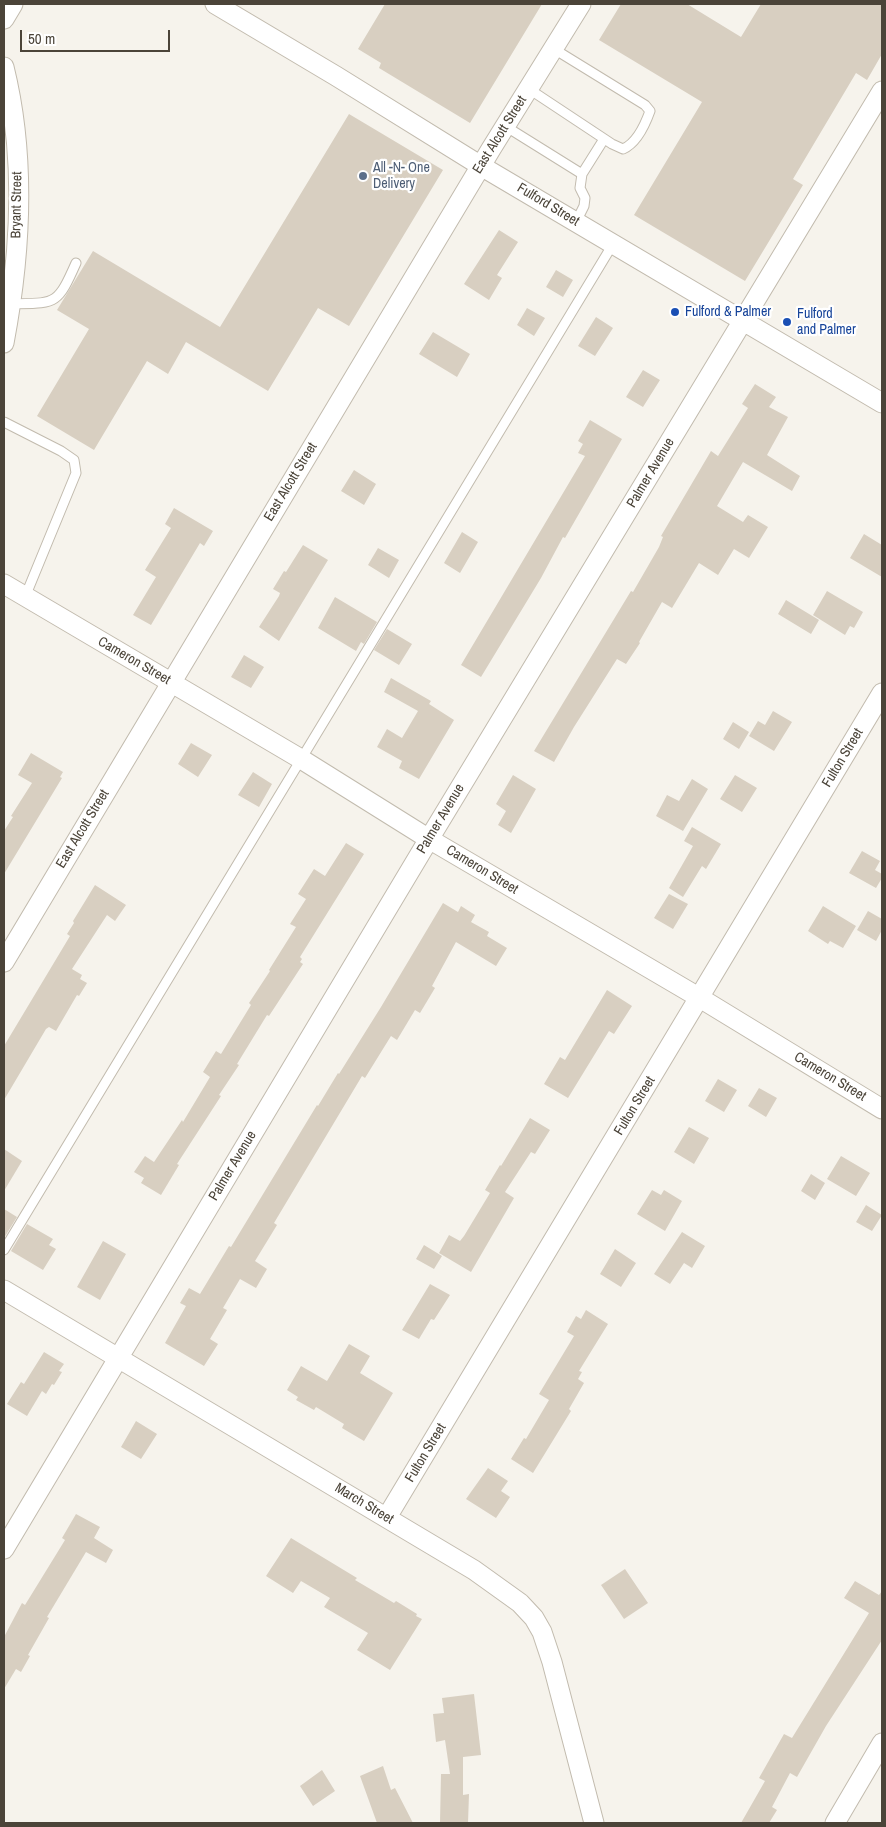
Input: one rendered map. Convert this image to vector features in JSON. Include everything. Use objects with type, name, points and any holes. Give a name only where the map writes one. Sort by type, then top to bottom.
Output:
[{"type":"street","points":[[4,19],[13,4]]},
{"type":"street","name":"Fulford Street","points":[[215,4],[481,166],[882,403]]},
{"type":"street","name":"East Alcott Street","points":[[4,962],[170,682],[505,126],[581,4]]},
{"type":"street","name":"Bryant Street","points":[[4,67],[16,137],[18,165],[18,232],[4,343]]},
{"type":"street","name":"Palmer Avenue","points":[[4,1549],[429,839],[882,91]]},
{"type":"street","name":"Cameron Street","points":[[4,584],[301,759],[429,839],[700,998],[882,1109]]},
{"type":"street","name":"Fulton Street","points":[[387,1518],[882,693]]},
{"type":"street","name":"March Street","points":[[4,1290],[474,1570],[520,1603],[534,1618],[542,1632],[552,1662],[594,1823]]},
{"type":"street","points":[[835,1823],[882,1743]]},
{"type":"lane","points":[[529,89],[623,149],[631,145],[646,122],[650,111],[645,105],[554,48]]},
{"type":"lane","points":[[505,126],[582,174]]},
{"type":"lane","points":[[576,222],[584,206],[584,198],[580,188],[582,174],[604,138]]},
{"type":"lane","points":[[4,1250],[613,244]]},
{"type":"lane","points":[[10,304],[45,303],[57,298],[66,286],[76,263]]},
{"type":"lane","points":[[4,422],[61,451],[74,460],[76,473],[25,597]]},
{"type":"building","points":[[385,4],[542,4],[470,123],[379,68],[381,63],[358,49]]},
{"type":"building","points":[[621,4],[687,4],[741,37],[761,4],[882,4],[882,54],[867,80],[856,73],[793,179],[803,185],[745,281],[634,215],[702,102],[599,40]]},
{"type":"building","points":[[349,114],[443,170],[349,326],[318,308],[268,391],[186,342],[168,374],[147,361],[94,450],[37,416],[89,329],[57,310],[93,251],[220,327]]},
{"type":"building","points":[[499,230],[518,242],[497,275],[502,278],[489,300],[464,284]]},
{"type":"building","points":[[556,270],[573,280],[563,297],[546,287]]},
{"type":"building","points":[[527,308],[545,318],[534,336],[517,325]]},
{"type":"building","points":[[596,317],[613,328],[595,356],[578,346]]},
{"type":"building","points":[[433,332],[470,354],[457,377],[419,354]]},
{"type":"building","points":[[643,370],[660,380],[643,407],[626,397]]},
{"type":"building","points":[[755,384],[776,397],[769,407],[788,417],[767,455],[800,476],[792,491],[743,462],[717,506],[743,522],[748,515],[768,527],[749,558],[734,549],[718,575],[699,563],[672,608],[662,602],[640,643],[626,664],[617,659],[554,762],[534,751],[631,591],[633,592],[659,547],[663,537],[661,536],[711,451],[718,456],[748,408],[742,404]]},
{"type":"building","points":[[590,420],[622,439],[481,677],[461,665],[585,456],[578,453],[583,444],[578,441]]},
{"type":"building","points":[[354,470],[376,484],[364,505],[341,491]]},
{"type":"building","points":[[174,508],[213,531],[204,546],[200,543],[151,625],[133,615],[156,577],[145,570],[171,528],[165,524]]},
{"type":"building","points":[[462,532],[478,542],[460,573],[444,563]]},
{"type":"building","points":[[864,534],[882,545],[882,577],[850,558]]},
{"type":"building","points":[[303,545],[328,560],[279,641],[259,627],[279,596],[280,593],[273,589]]},
{"type":"building","points":[[378,548],[399,560],[389,578],[368,565]]},
{"type":"building","points":[[827,591],[863,612],[854,628],[850,626],[845,635],[813,615]]},
{"type":"building","points":[[335,597],[377,622],[364,644],[361,642],[356,651],[318,628]]},
{"type":"building","points":[[786,600],[819,620],[811,634],[778,614]]},
{"type":"building","points":[[387,629],[412,644],[399,665],[374,650]]},
{"type":"building","points":[[244,655],[264,667],[251,688],[231,677]]},
{"type":"building","points":[[391,678],[431,701],[429,704],[454,720],[419,779],[399,768],[402,761],[377,747],[387,729],[402,738],[418,711],[384,692]]},
{"type":"building","points":[[773,711],[792,722],[774,751],[749,736],[758,721],[765,725]]},
{"type":"building","points":[[733,722],[749,732],[739,749],[723,739]]},
{"type":"building","points":[[191,743],[212,755],[198,777],[178,764]]},
{"type":"building","points":[[31,753],[63,772],[60,777],[62,778],[4,874],[4,831],[13,817],[11,816],[32,783],[18,775]]},
{"type":"building","points":[[253,772],[272,784],[259,807],[238,795]]},
{"type":"building","points":[[513,775],[536,789],[511,833],[498,825],[506,811],[496,804]]},
{"type":"building","points":[[735,775],[757,788],[742,812],[720,799]]},
{"type":"building","points":[[692,779],[708,789],[683,831],[656,816],[667,795],[679,801]]},
{"type":"building","points":[[692,827],[721,844],[706,869],[702,866],[683,897],[669,888],[693,846],[684,841]]},
{"type":"building","points":[[346,843],[364,854],[300,957],[302,959],[300,962],[303,964],[269,1016],[267,1015],[237,1064],[239,1065],[219,1095],[221,1096],[177,1164],[179,1165],[161,1195],[141,1183],[144,1178],[134,1172],[145,1156],[154,1162],[182,1120],[183,1122],[210,1077],[203,1072],[216,1051],[221,1054],[251,1005],[249,1003],[296,927],[290,924],[306,899],[298,894],[314,869],[325,876]]},
{"type":"building","points":[[862,851],[880,861],[875,870],[882,874],[882,878],[876,888],[849,873]]},
{"type":"building","points":[[95,885],[126,905],[115,921],[107,915],[72,969],[82,975],[80,979],[87,983],[79,996],[77,995],[56,1031],[49,1027],[46,1029],[4,1100],[4,1046],[70,936],[67,934],[74,923],[73,921]]},
{"type":"building","points":[[669,894],[688,904],[673,929],[654,918]]},
{"type":"building","points":[[443,903],[458,912],[461,906],[475,915],[471,922],[489,932],[487,936],[507,948],[496,966],[456,942],[432,986],[435,988],[420,1013],[415,1010],[397,1040],[391,1036],[365,1078],[362,1076],[274,1223],[277,1225],[255,1261],[267,1269],[256,1288],[240,1279],[223,1308],[227,1310],[210,1339],[218,1344],[204,1366],[165,1343],[186,1306],[180,1303],[189,1288],[200,1294],[229,1246],[231,1247],[317,1105],[381,1007]]},
{"type":"building","points":[[823,906],[856,926],[843,948],[830,941],[828,944],[808,931]]},
{"type":"building","points":[[868,911],[882,919],[882,930],[876,941],[857,930]]},
{"type":"building","points":[[607,990],[632,1006],[614,1034],[609,1031],[568,1098],[544,1084],[560,1057],[565,1060]]},
{"type":"building","points":[[718,1079],[737,1090],[724,1112],[705,1101]]},
{"type":"building","points":[[759,1088],[777,1098],[766,1117],[748,1106]]},
{"type":"building","points":[[530,1118],[550,1130],[535,1154],[531,1152],[505,1192],[514,1198],[471,1272],[439,1253],[449,1235],[460,1241],[464,1236],[490,1193],[485,1190]]},
{"type":"building","points":[[689,1127],[709,1138],[694,1164],[674,1152]]},
{"type":"building","points":[[4,1149],[22,1161],[4,1191]]},
{"type":"building","points":[[841,1156],[870,1173],[856,1196],[827,1179]]},
{"type":"building","points":[[811,1174],[825,1183],[815,1200],[801,1191]]},
{"type":"building","points":[[652,1190],[661,1195],[664,1190],[682,1201],[665,1231],[637,1214]]},
{"type":"building","points":[[866,1205],[882,1215],[872,1231],[856,1222]]},
{"type":"building","points":[[4,1209],[17,1217],[4,1238]]},
{"type":"building","points":[[27,1224],[53,1239],[49,1245],[56,1249],[43,1270],[11,1251]]},
{"type":"building","points":[[682,1232],[705,1246],[692,1268],[684,1263],[670,1284],[654,1274]]},
{"type":"building","points":[[103,1241],[126,1254],[100,1300],[77,1287]]},
{"type":"building","points":[[424,1245],[442,1256],[434,1269],[416,1259]]},
{"type":"building","points":[[615,1249],[636,1263],[621,1287],[600,1274]]},
{"type":"building","points":[[430,1284],[450,1295],[434,1320],[431,1319],[419,1339],[402,1330]]},
{"type":"building","points":[[586,1310],[608,1324],[579,1371],[582,1372],[578,1379],[584,1383],[569,1409],[571,1411],[533,1473],[511,1459],[524,1438],[526,1439],[549,1400],[539,1394],[574,1336],[567,1332],[576,1316],[581,1319]]},
{"type":"building","points":[[349,1344],[370,1356],[360,1373],[393,1393],[364,1441],[342,1428],[344,1424],[316,1407],[314,1410],[296,1400],[298,1397],[287,1390],[301,1366],[327,1381]]},
{"type":"building","points":[[44,1352],[64,1364],[59,1371],[62,1372],[46,1394],[42,1391],[27,1416],[7,1404],[21,1382],[24,1384]]},
{"type":"building","points":[[136,1421],[157,1434],[141,1459],[121,1447]]},
{"type":"building","points":[[488,1468],[508,1481],[501,1491],[510,1497],[496,1518],[466,1499]]},
{"type":"building","points":[[76,1514],[100,1527],[94,1538],[113,1550],[106,1563],[86,1552],[47,1617],[49,1618],[28,1655],[30,1656],[21,1672],[16,1669],[4,1689],[4,1637],[22,1603],[25,1605],[65,1540],[62,1538]]},
{"type":"building","points":[[291,1538],[357,1578],[355,1580],[394,1603],[396,1601],[422,1619],[390,1670],[357,1650],[368,1633],[324,1607],[330,1598],[301,1581],[293,1593],[266,1576]]},
{"type":"building","points":[[625,1569],[648,1603],[624,1619],[601,1585]]},
{"type":"building","points":[[855,1581],[879,1595],[882,1591],[882,1640],[826,1726],[797,1777],[790,1773],[772,1807],[777,1810],[769,1823],[741,1823],[765,1781],[759,1778],[784,1734],[792,1738],[869,1613],[844,1598]]},
{"type":"building","points":[[474,1694],[481,1755],[463,1757],[463,1795],[469,1794],[468,1823],[440,1823],[441,1774],[450,1774],[445,1740],[436,1742],[433,1714],[444,1713],[442,1698]]},
{"type":"building","points":[[383,1766],[391,1790],[395,1788],[413,1823],[377,1823],[360,1776]]},
{"type":"building","points":[[322,1770],[335,1791],[313,1806],[300,1786]]},
{"type":"place","name":"All -N- One Delivery","points":[[363,176]]},
{"type":"place","name":"Fulford & Palmer","points":[[675,312]]},
{"type":"place","name":"Fulford and Palmer","points":[[787,322]]}]
